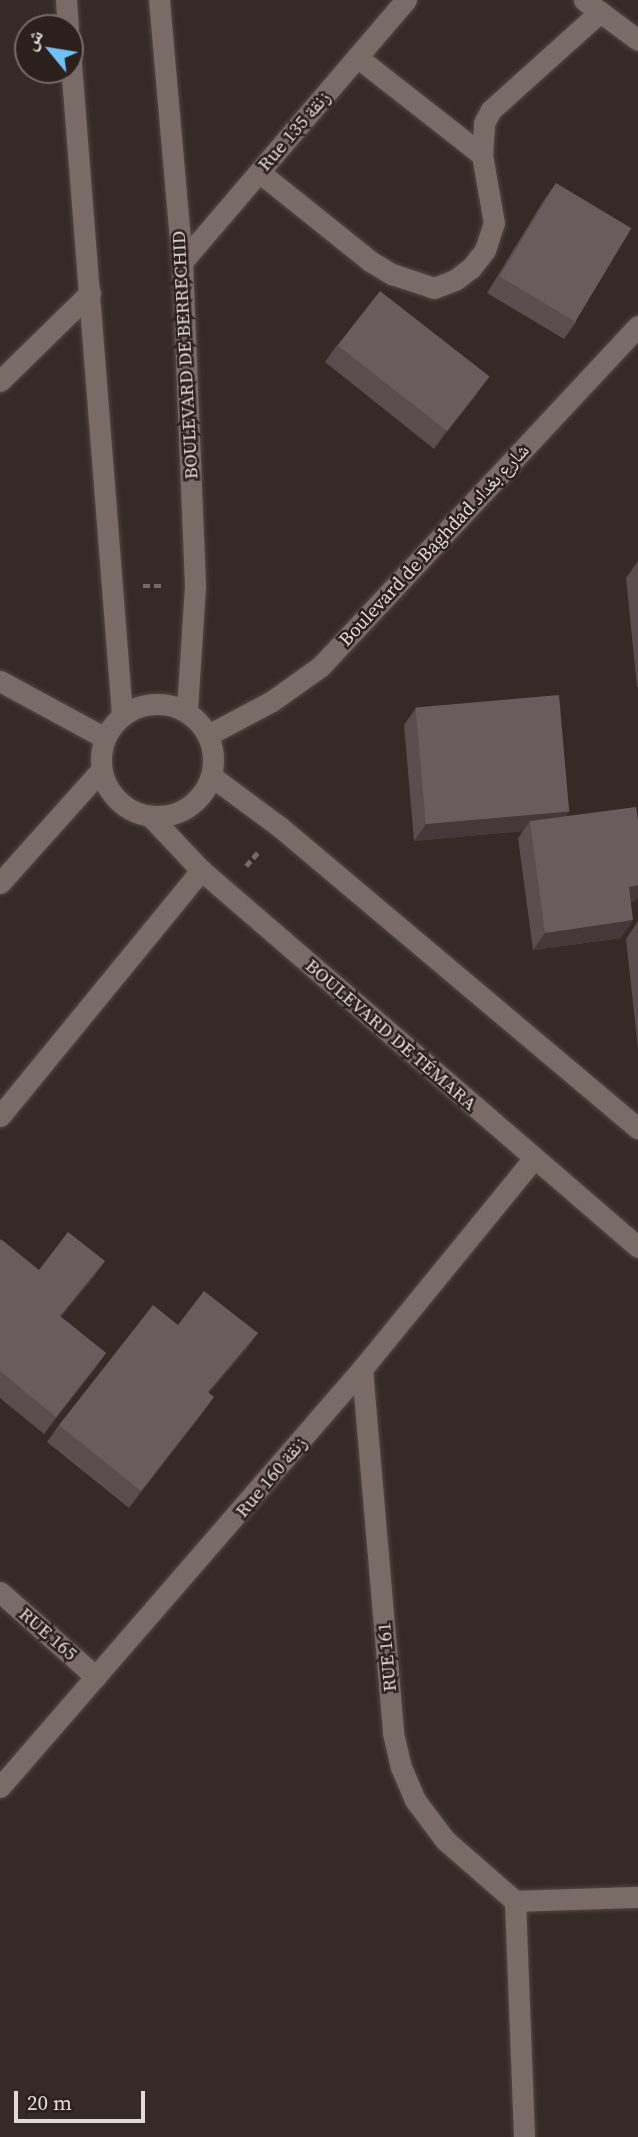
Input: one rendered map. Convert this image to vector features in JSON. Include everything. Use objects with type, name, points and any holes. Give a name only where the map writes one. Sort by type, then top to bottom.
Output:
[{"type":"street","name":"BOULEVARD DE BERRECHID","points":[[159,0],[182,262],[195,586],[187,711]]},
{"type":"street","name":"Rue 135 زنقة","points":[[182,262],[406,0]]},
{"type":"street","points":[[259,172],[370,261],[392,274],[434,288],[463,274],[485,250],[494,223],[482,155],[484,123],[491,110],[592,6],[638,40]]},
{"type":"street","points":[[357,57],[482,155]]},
{"type":"street","points":[[73,84],[122,715]]},
{"type":"street","points":[[0,381],[90,293]]},
{"type":"street","name":"Boulevard de Baghdad شارع بغداد","points":[[208,735],[284,694],[321,666],[638,326]]},
{"type":"street","points":[[0,681],[105,738]]},
{"type":"street","points":[[156,703],[187,711],[208,735],[212,748],[211,776],[204,792],[192,804],[177,813],[150,817],[128,809],[115,799],[102,770],[105,738],[122,715],[140,706],[156,703]]},
{"type":"street","points":[[0,883],[102,770]]},
{"type":"street","points":[[211,776],[280,827],[638,1128]]},
{"type":"street","name":"BOULEVARD DE TÉMARA","points":[[150,817],[201,870],[638,1247]]},
{"type":"street","points":[[0,1116],[201,870]]},
{"type":"street","name":"Rue 160 زنقة","points":[[0,1787],[362,1369],[533,1159]]},
{"type":"street","name":"RUE 161","points":[[362,1369],[393,1733],[401,1767],[415,1800],[445,1840],[515,1901]]},
{"type":"street","name":"RUE 165","points":[[0,1592],[96,1677]]},
{"type":"street","points":[[524,2137],[515,1901],[638,1897]]},
{"type":"path","points":[[113,586],[195,586]]},
{"type":"path","points":[[225,890],[280,827]]},
{"type":"building","points":[[556,183],[631,228],[575,322],[500,276]]},
{"type":"building","points":[[380,291],[490,377],[447,431],[338,345]]},
{"type":"building","points":[[559,695],[569,812],[426,824],[416,708]]},
{"type":"building","points":[[636,807],[638,885],[629,887],[633,920],[545,933],[530,821]]},
{"type":"building","points":[[68,1232],[105,1261],[60,1316],[106,1353],[56,1417],[0,1371],[0,1241],[1,1239],[39,1270]]},
{"type":"building","points":[[204,1291],[258,1333],[208,1392],[214,1397],[141,1491],[59,1425],[153,1305],[178,1325]]}]
